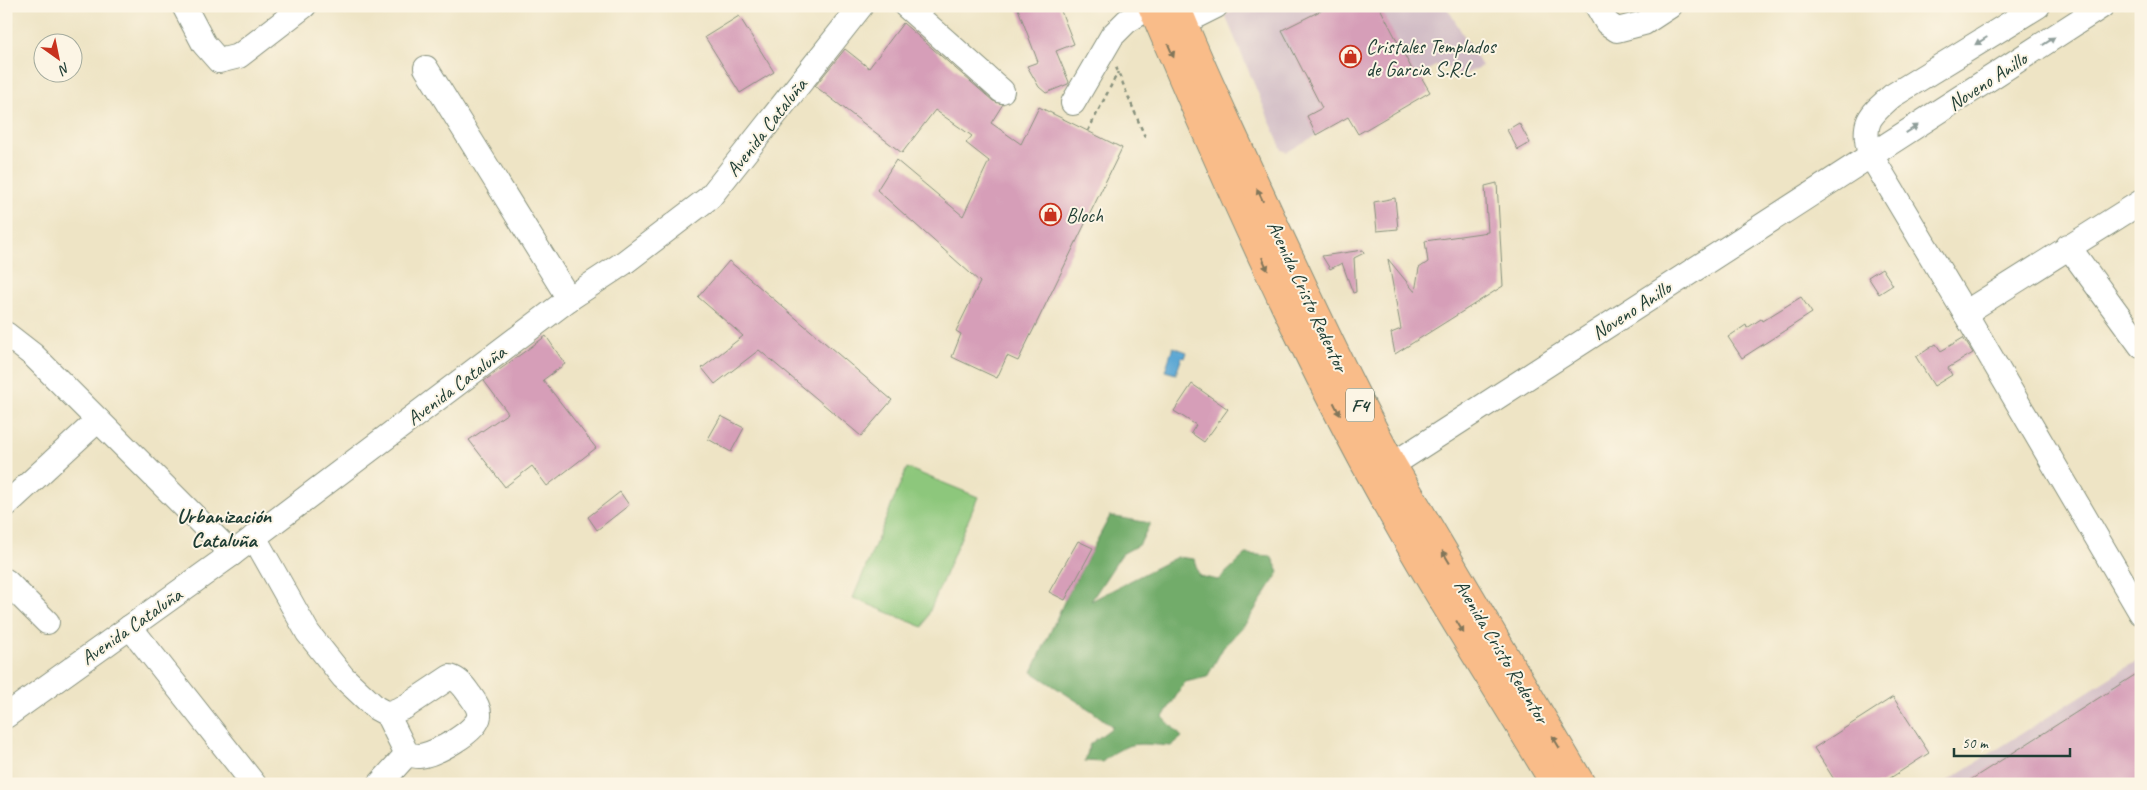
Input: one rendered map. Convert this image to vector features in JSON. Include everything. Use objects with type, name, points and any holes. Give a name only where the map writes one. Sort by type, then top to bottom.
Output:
[{"type":"highway","name":"Avenida Cristo Redentor","points":[[1152,6],[1196,111],[1270,275],[1352,438],[1400,528],[1556,784]]},
{"type":"highway","name":"Avenida Cristo Redentor","points":[[1179,15],[1324,334],[1392,465],[1581,784]]},
{"type":"street","points":[[184,6],[204,44],[218,61],[239,56],[304,6]]},
{"type":"street","name":"Avenida Cataluña","points":[[10,707],[130,627],[232,554],[569,299],[625,262],[710,198],[861,6]]},
{"type":"street","points":[[906,6],[1002,91]]},
{"type":"street","points":[[1072,103],[1112,36],[1127,22],[1152,6]]},
{"type":"street","points":[[1179,15],[1216,6]]},
{"type":"street","points":[[1597,6],[1606,23],[1617,30],[1644,23],[1670,6]]},
{"type":"street","name":"Noveno Anillo","points":[[1870,154],[1866,128],[1874,112],[1892,96],[2038,6]]},
{"type":"street","name":"Noveno Anillo","points":[[1392,465],[1870,154],[2102,6]]},
{"type":"street","points":[[426,68],[569,299]]},
{"type":"street","points":[[1870,154],[2141,613]]},
{"type":"street","points":[[1965,312],[2141,202]]},
{"type":"street","points":[[2068,246],[2141,346]]},
{"type":"street","points":[[6,334],[33,356],[232,554]]},
{"type":"street","points":[[6,505],[98,420]]},
{"type":"street","points":[[254,537],[308,632],[343,677],[376,708],[387,714],[407,754]]},
{"type":"street","points":[[6,581],[48,622]]},
{"type":"street","points":[[130,627],[254,784]]},
{"type":"street","points":[[387,714],[405,707],[450,677],[458,680],[478,708],[477,722],[463,735],[440,750],[419,756],[407,754]]},
{"type":"street","points":[[380,784],[407,754]]},
{"type":"path","points":[[1107,44],[1145,137]]},
{"type":"path","points":[[1088,131],[1118,72]]},
{"type":"shaded area","points":[[1243,6],[1446,6],[1482,66],[1459,77],[1450,68],[1437,65],[1287,152],[1282,150],[1225,15]]},
{"type":"shaded area","points":[[2141,658],[2141,784],[1942,784]]},
{"type":"green space","points":[[907,468],[978,497],[923,627],[853,598]]},
{"type":"green space","points":[[1110,516],[1150,523],[1140,544],[1122,554],[1091,601],[1177,557],[1194,559],[1199,576],[1218,580],[1246,554],[1271,556],[1279,572],[1247,622],[1223,648],[1207,677],[1185,682],[1163,717],[1182,737],[1171,746],[1142,744],[1127,746],[1102,762],[1085,761],[1090,744],[1113,727],[1032,672],[1065,600]]},
{"type":"water","points":[[1173,347],[1187,352],[1185,358],[1182,357],[1176,374],[1165,371]]},
{"type":"building","points":[[1017,6],[1059,6],[1074,44],[1056,51],[1069,82],[1068,84],[1046,93],[1039,87],[1027,66],[1038,62]]},
{"type":"building","name":"Cristales Templados de Garcia S.R.L.","points":[[1330,6],[1379,6],[1416,77],[1420,75],[1430,92],[1358,134],[1348,117],[1316,135],[1307,116],[1322,108],[1282,30]]},
{"type":"building","points":[[739,16],[774,72],[740,93],[705,37]]},
{"type":"building","points":[[903,23],[993,101],[1003,104],[991,123],[1021,144],[1039,107],[1122,148],[1018,361],[1007,356],[997,378],[952,357],[961,334],[956,331],[980,282],[877,190],[896,160],[963,216],[989,161],[966,143],[972,136],[935,110],[902,153],[815,86],[845,49],[869,68]]},
{"type":"building","points":[[1519,123],[1530,143],[1518,150],[1507,130]]},
{"type":"building","points":[[1497,183],[1503,286],[1395,354],[1391,333],[1401,329],[1388,259],[1415,292],[1419,268],[1428,262],[1425,241],[1488,232],[1485,186]]},
{"type":"building","points":[[1395,198],[1398,229],[1377,231],[1374,202]]},
{"type":"building","points":[[1363,250],[1364,253],[1354,258],[1356,292],[1353,293],[1342,263],[1330,269],[1322,256]]},
{"type":"building","points":[[729,261],[892,400],[861,436],[759,350],[715,384],[702,368],[743,336],[698,297]]},
{"type":"building","points":[[1882,268],[1893,285],[1879,294],[1868,277]]},
{"type":"building","points":[[1801,297],[1812,313],[1742,358],[1728,337],[1746,325],[1747,328],[1761,319],[1762,321]]},
{"type":"building","points":[[546,336],[565,364],[543,380],[596,448],[547,486],[532,466],[505,487],[469,440],[508,413],[484,381]]},
{"type":"building","points":[[1963,338],[1973,353],[1948,368],[1952,375],[1934,386],[1916,357],[1936,344],[1941,351]]},
{"type":"building","points":[[1192,384],[1228,409],[1204,442],[1191,433],[1196,425],[1174,411]]},
{"type":"building","points":[[721,416],[744,428],[731,452],[708,439]]},
{"type":"building","points":[[620,492],[629,505],[597,530],[588,517]]},
{"type":"building","points":[[1078,541],[1093,548],[1065,600],[1049,592]]},
{"type":"building","points":[[2141,671],[2141,784],[1964,784]]},
{"type":"building","points":[[1893,697],[1929,753],[1881,784],[1837,784],[1814,748]]},
{"type":"place","name":"Cristales Templados de Garcia S.R.L.","points":[[1350,57]]},
{"type":"place","name":"Bloch","points":[[1050,215]]},
{"type":"district","name":"Urbanización Cataluña","points":[[224,528]]}]
